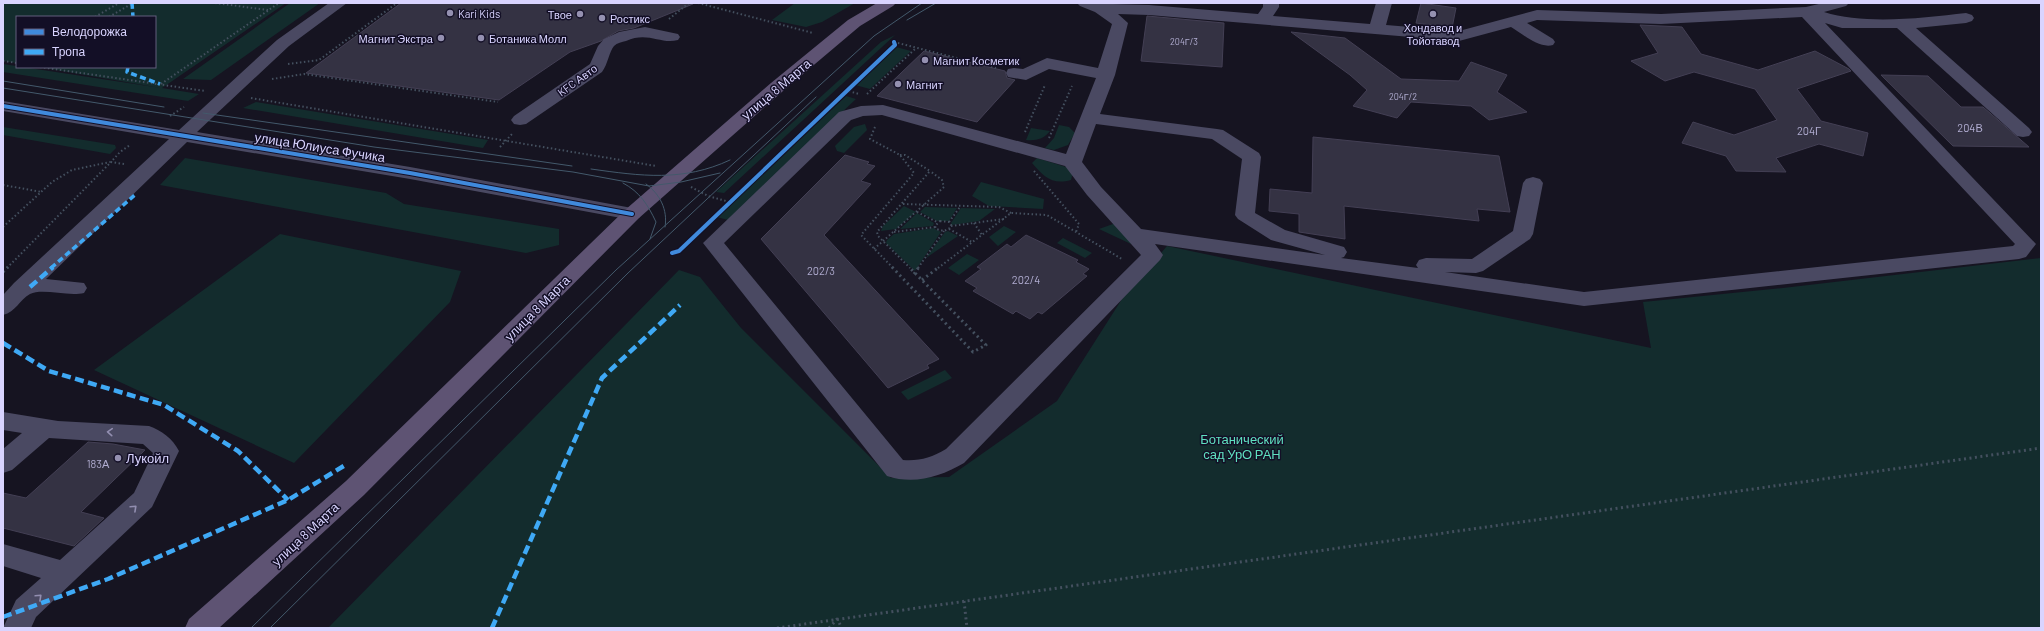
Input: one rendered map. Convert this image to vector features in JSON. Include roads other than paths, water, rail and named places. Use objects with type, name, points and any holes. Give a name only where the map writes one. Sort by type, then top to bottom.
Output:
[{"type":"main road","name":"улица 8 Марта","points":[[199,628],[355,488],[632,214],[854,23],[888,3]]},
{"type":"street","points":[[3,308],[22,288],[184,135],[228,94],[269,59],[283,43],[339,3]]},
{"type":"street","points":[[1262,20],[1271,7],[1271,3]]},
{"type":"street","points":[[1376,29],[1382,15],[1384,3]]},
{"type":"street","points":[[1093,6],[1459,36],[1537,15],[1661,19],[1806,12],[1838,3]]},
{"type":"street","points":[[1072,162],[1106,75],[1120,24],[1093,6]]},
{"type":"street","points":[[1806,12],[1842,23],[1925,23],[1966,18]]},
{"type":"street","points":[[1135,235],[1584,299],[2019,252],[2026,244],[1806,12]]},
{"type":"street","points":[[1513,21],[1547,42]]},
{"type":"street","points":[[1901,23],[2023,132]]},
{"type":"street","name":"KFC Авто","points":[[520,120],[596,68],[601,61],[605,48],[611,41],[626,34],[643,30],[672,36]]},
{"type":"street","points":[[1020,74],[1047,63],[1106,75]]},
{"type":"street","name":"улица Юлиуса Фучика","points":[[3,106],[410,173],[632,214]]},
{"type":"street","points":[[883,110],[1072,162],[1094,191],[1135,235],[1153,255],[955,456],[941,465],[920,471],[896,469],[713,243],[845,116],[861,111],[883,110]]},
{"type":"street","points":[[1090,118],[1217,134],[1252,157],[1245,215],[1278,235],[1340,253],[1409,264],[1476,266],[1523,234],[1533,183]]},
{"type":"street","points":[[22,288],[44,286],[76,288]]},
{"type":"street","points":[[3,421],[44,428],[149,435],[167,451],[143,500],[26,609],[17,628]]},
{"type":"street","points":[[3,464],[44,428]]},
{"type":"street","points":[[3,555],[65,572]]},
{"type":"tram line","points":[[665,225],[874,36],[922,3]]},
{"type":"tram line","points":[[907,20],[936,3]]},
{"type":"tram line","points":[[3,81],[164,107]]},
{"type":"tram line","points":[[3,88],[374,147],[573,172],[648,186]]},
{"type":"tram line","points":[[270,628],[628,273],[816,97]]},
{"type":"tram line","points":[[203,113],[572,166]]},
{"type":"tram line","points":[[591,169],[627,174],[679,174],[695,172],[730,160]]},
{"type":"tram line","points":[[648,186],[681,182],[720,173]]},
{"type":"tram line","points":[[623,183],[639,195],[650,210],[656,222],[650,239]]},
{"type":"tram line","points":[[648,186],[662,203],[666,221],[665,225]]},
{"type":"tram line","points":[[251,628],[616,270],[665,225]]},
{"type":"place","name":"Kari Kids","points":[[450,13]]},
{"type":"place","name":"Твое","points":[[580,14]]},
{"type":"place","name":"Хондавод и Тойотавод","points":[[1433,14]]},
{"type":"place","name":"Ростикс","points":[[602,18]]},
{"type":"place","name":"Магнит Экстра","points":[[441,38]]},
{"type":"place","name":"Ботаника Молл","points":[[481,38]]},
{"type":"place","name":"Магнит Косметик","points":[[925,60]]},
{"type":"place","name":"Магнит","points":[[898,84]]},
{"type":"place","name":"Лукойл","points":[[118,458]]},
{"type":"park label","name":"Ботанический сад УрО РАН","points":[[1242,446]]}]
